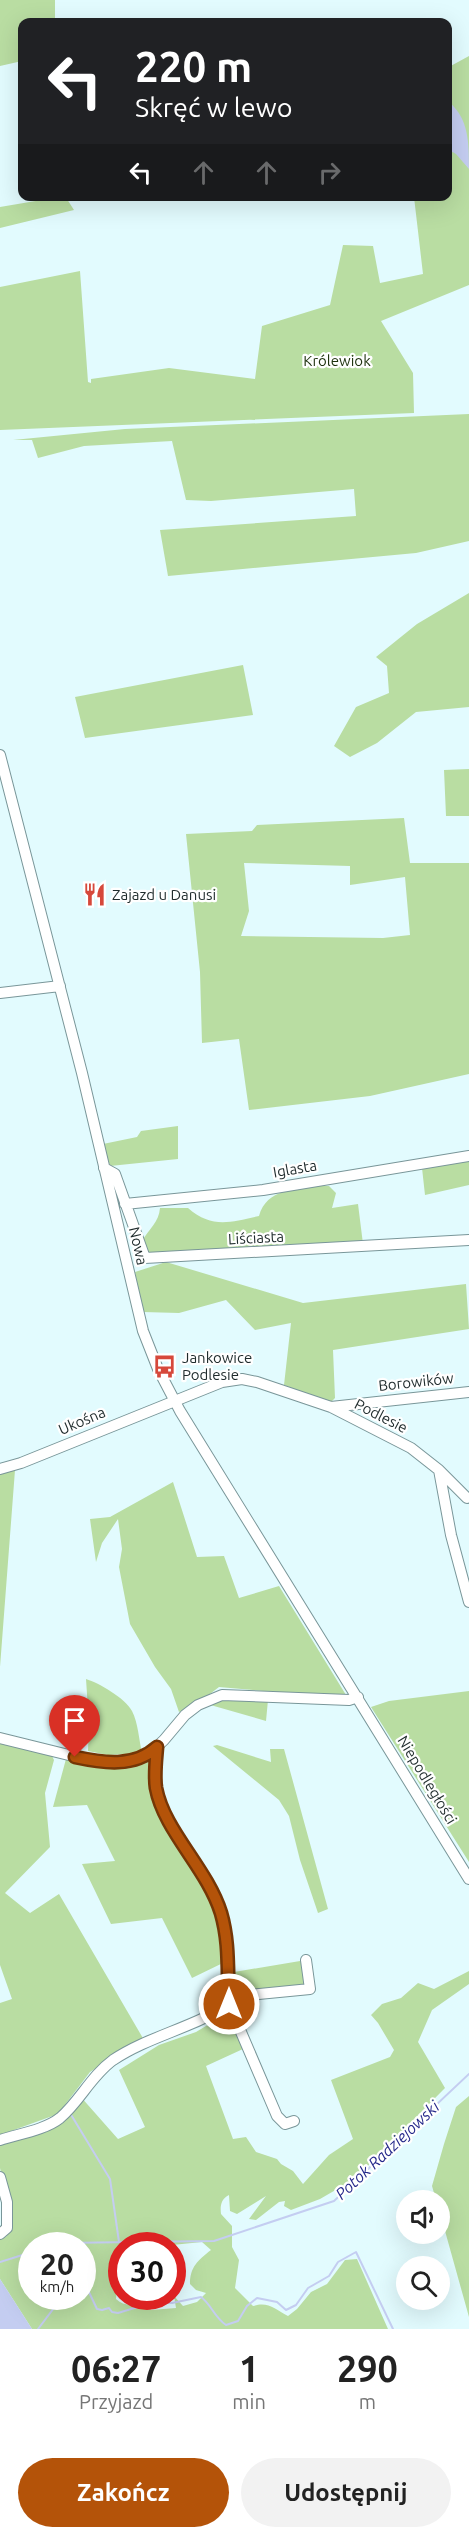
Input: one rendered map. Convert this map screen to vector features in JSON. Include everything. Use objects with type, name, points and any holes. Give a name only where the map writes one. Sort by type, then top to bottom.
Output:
[{"type":"street","name":"Nowa","points":[[0,755],[60,986],[143,1331],[174,1401],[358,1697]]},
{"type":"street","points":[[0,993],[60,986]]},
{"type":"street","name":"Iglasta","points":[[125,1204],[263,1190],[469,1156]]},
{"type":"street","name":"Liściasta","points":[[104,1168],[115,1174],[145,1258],[469,1240]]},
{"type":"street","name":"Podlesie","points":[[174,1401],[231,1379],[242,1379],[331,1407],[411,1448],[439,1470],[467,1498]]},
{"type":"street","name":"Borowików","points":[[331,1407],[469,1392]]},
{"type":"street","name":"Ukośna","points":[[0,1469],[21,1463],[174,1401]]},
{"type":"street","points":[[439,1470],[451,1535],[469,1602]]},
{"type":"street","points":[[0,1738],[40,1746],[60,1754],[89,1760],[124,1763],[147,1756],[185,1715],[198,1705],[222,1695],[349,1700],[358,1697]]},
{"type":"street","name":"Niepodległości","points":[[358,1697],[469,1879]]},
{"type":"street","points":[[157,1747],[156,1787],[165,1817],[206,1878],[220,1912],[228,1948],[228,2000],[277,2116],[285,2124],[294,2121]]},
{"type":"street","points":[[0,2140],[49,2124],[68,2110],[88,2084],[113,2061],[157,2037],[210,2017],[228,2000],[310,1989],[306,1960]]},
{"type":"street","points":[[0,2177],[7,2202],[7,2229],[0,2234]]},
{"type":"green space","points":[[0,0],[55,0],[55,18],[18,18],[18,62],[0,66]]},
{"type":"green space","name":"Królewiok","points":[[469,56],[469,285],[381,321],[413,373],[414,413],[0,430],[0,287],[80,271],[88,382],[91,383],[91,379],[169,368],[255,379],[262,326],[330,305],[343,245],[373,246],[380,283],[423,274],[414,201],[452,201],[452,65]]},
{"type":"green space","points":[[35,201],[68,201],[74,210],[0,228],[0,207]]},
{"type":"green space","points":[[469,414],[469,541],[416,553],[168,576],[160,530],[356,516],[354,489],[211,501],[186,500],[172,441],[84,446],[38,458],[32,440],[13,440],[125,429]]},
{"type":"green space","points":[[469,593],[469,707],[416,712],[377,743],[350,757],[334,746],[356,707],[389,693],[387,666],[376,657],[417,624]]},
{"type":"green space","points":[[243,665],[253,715],[85,738],[75,697]]},
{"type":"green space","points":[[469,769],[469,816],[446,816],[444,770]]},
{"type":"green space","points":[[404,818],[410,863],[469,863],[469,1074],[370,1096],[249,1110],[239,1039],[202,1043],[200,972],[186,834],[252,831],[257,825]],"holes":[[[244,863],[350,866],[350,885],[405,877],[410,935],[383,938],[241,936],[249,911]]]},
{"type":"green space","points":[[178,1126],[178,1159],[110,1166],[103,1144],[137,1137],[141,1131]]},
{"type":"green space","points":[[469,1160],[469,1185],[425,1195],[422,1168]]},
{"type":"green space","points":[[329,1186],[336,1193],[332,1208],[358,1204],[363,1244],[147,1254],[142,1241],[156,1221],[160,1208],[188,1208],[205,1219],[231,1222],[259,1216],[268,1200],[275,1195]]},
{"type":"green space","points":[[166,1262],[303,1303],[466,1284],[469,1329],[333,1350],[335,1398],[330,1403],[284,1385],[291,1323],[255,1330],[226,1300],[179,1313],[143,1312],[135,1272]]},
{"type":"green space","points":[[15,1470],[0,1667],[0,1472]]},
{"type":"green space","points":[[173,1482],[197,1557],[224,1556],[239,1598],[279,1586],[346,1695],[219,1687],[193,1707],[179,1712],[171,1689],[130,1624],[119,1567],[122,1549],[118,1519],[102,1543],[96,1562],[90,1519],[110,1517]]},
{"type":"green space","points":[[86,1679],[111,1692],[129,1706],[136,1720],[142,1753],[108,1755],[88,1751]]},
{"type":"green space","points":[[469,1691],[469,1862],[371,1707],[389,1701]]},
{"type":"green space","points":[[229,1699],[268,1700],[266,1721],[207,1704]]},
{"type":"green space","points":[[0,1743],[51,1754],[54,1760],[45,1793],[50,1847],[5,1893],[30,1913],[59,1894],[144,2040],[90,2072],[58,2114],[0,2135],[0,2003],[12,1999],[0,1965]]},
{"type":"green space","points":[[217,1745],[271,1762],[270,1749],[284,1749],[328,1909],[318,1913],[300,1860],[289,1816],[279,1800],[213,1746]]},
{"type":"green space","points":[[66,1759],[152,1761],[153,1788],[203,1883],[225,1947],[227,1961],[192,1978],[162,1918],[111,1924],[82,1864],[115,1861],[87,1805],[53,1807]]},
{"type":"green space","points":[[306,1960],[307,1985],[236,1992],[232,1988],[234,1972]]},
{"type":"green space","points":[[469,1971],[469,1984],[432,2010],[418,2042],[445,2088],[344,2190],[339,2188],[320,2199],[291,2210],[284,2206],[285,2201],[279,2202],[256,2220],[249,2219],[266,2196],[237,2214],[230,2211],[229,2195],[221,2206],[221,2214],[232,2226],[232,2247],[239,2260],[235,2288],[253,2306],[267,2305],[288,2316],[311,2292],[327,2284],[345,2260],[357,2259],[388,2329],[32,2329],[20,2310],[96,2310],[96,2232],[18,2232],[18,2307],[0,2279],[0,2238],[6,2237],[10,2212],[0,2168],[0,2144],[32,2133],[80,2096],[118,2139],[145,2127],[119,2070],[159,2045],[196,2032],[226,2014],[243,2049],[206,2066],[233,2139],[246,2137],[256,2152],[277,2159],[293,2171],[303,2184],[329,2155],[353,2139],[331,2080],[390,2057],[394,2050],[371,2015],[382,2004],[401,1998],[418,1983],[434,1989]]},
{"type":"green space","points":[[469,2096],[469,2317],[449,2244],[450,2190],[433,2190],[432,2186],[456,2107]]},
{"type":"water","points":[[452,105],[464,124],[468,141],[469,169],[452,152]]},
{"type":"water","points":[[0,2279],[32,2329],[0,2329]]},
{"type":"waterway","name":"Potok Radziejowski","points":[[96,2243],[214,2241],[334,2201],[469,2074]]},
{"type":"waterway","points":[[70,2113],[110,2179],[118,2232]]},
{"type":"waterway","points":[[96,2307],[102,2310],[109,2308],[112,2312],[118,2313],[154,2302],[172,2303],[201,2297],[226,2325],[238,2321],[247,2306],[257,2298],[277,2302],[286,2310],[296,2305],[308,2288],[329,2276],[338,2262],[356,2252],[393,2329]]},
{"type":"waterway","name":"Potok Radziejowski","points":[[0,2262],[18,2256]]},
{"type":"waterway","points":[[38,2329],[52,2310]]},
{"type":"place","name":"Zajazd u Danusi","points":[[94,895]]},
{"type":"place","name":"Jankowice Podlesie","points":[[164,1367]]},
{"type":"route","points":[[75,1757],[124,1763],[147,1756],[157,1747],[156,1787],[165,1817],[206,1878],[220,1912],[228,1948],[229,2004]]}]
